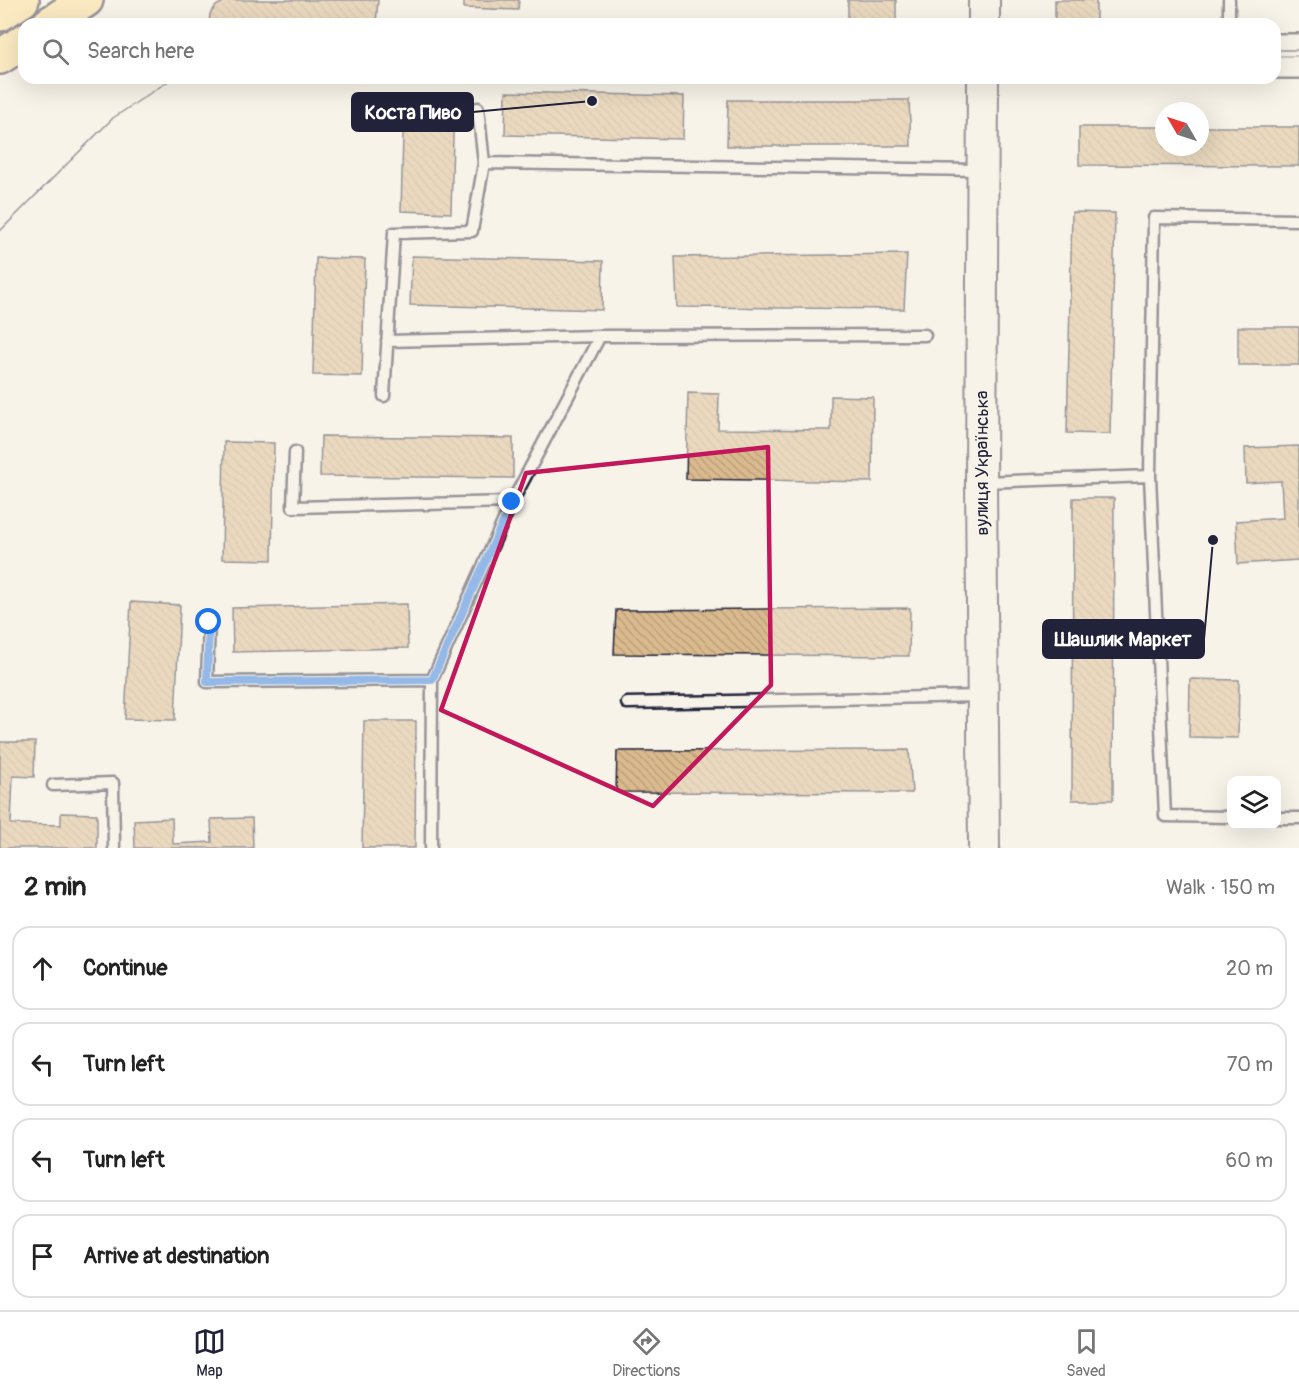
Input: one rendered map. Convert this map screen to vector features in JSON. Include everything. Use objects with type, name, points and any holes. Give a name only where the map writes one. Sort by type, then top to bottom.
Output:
[{"type":"main road","points":[[0,14],[22,0]]},
{"type":"main road","points":[[58,18],[86,0]]},
{"type":"main road","points":[[984,0],[984,18]]},
{"type":"main road","points":[[0,57],[18,45]]},
{"type":"main road","name":"вулиця Українська","points":[[983,84],[981,482],[984,848]]},
{"type":"street","points":[[1281,45],[1299,45]]},
{"type":"street","points":[[1281,67],[1299,68]]},
{"type":"lane","points":[[1229,0],[1229,18]]},
{"type":"lane","points":[[384,396],[394,234],[472,231],[484,164],[478,108]]},
{"type":"lane","points":[[484,164],[982,170]]},
{"type":"lane","points":[[1227,817],[1165,816],[1150,476],[1154,218],[1299,220]]},
{"type":"lane","points":[[387,341],[600,336],[925,335]]},
{"type":"lane","points":[[431,848],[432,680],[512,502],[600,336]]},
{"type":"lane","points":[[295,452],[293,507],[512,502]]},
{"type":"lane","points":[[981,482],[1150,476]]},
{"type":"lane","points":[[209,622],[207,682],[432,680]]},
{"type":"lane","points":[[627,702],[983,696]]},
{"type":"lane","points":[[53,785],[113,783],[114,848]]},
{"type":"lane","points":[[1281,818],[1299,818]]},
{"type":"highlighted area","points":[[768,447],[771,685],[653,806],[441,710],[526,473]]},
{"type":"building","points":[[226,0],[378,0],[376,18],[210,18],[216,6]]},
{"type":"building","points":[[464,0],[519,0],[518,10],[464,8]]},
{"type":"building","points":[[848,0],[896,0],[896,18],[848,18]]},
{"type":"building","points":[[1055,0],[1096,0],[1096,18],[1055,18]]},
{"type":"building","points":[[506,92],[684,96],[683,139],[505,135]]},
{"type":"building","points":[[404,98],[454,100],[451,213],[401,211]]},
{"type":"building","points":[[728,100],[909,100],[911,146],[727,146]]},
{"type":"building","points":[[1079,127],[1155,127],[1155,156],[1209,156],[1209,127],[1299,127],[1299,166],[1079,165]]},
{"type":"building","points":[[1072,212],[1115,213],[1110,434],[1067,433]]},
{"type":"building","points":[[907,254],[904,309],[677,307],[675,257]]},
{"type":"building","points":[[412,256],[603,261],[602,310],[410,305]]},
{"type":"building","points":[[316,258],[365,259],[362,376],[313,375]]},
{"type":"building","points":[[1238,327],[1299,327],[1299,365],[1238,365]]},
{"type":"building","points":[[688,393],[719,394],[718,429],[831,430],[831,396],[873,397],[872,482],[686,479]]},
{"type":"building","points":[[321,436],[513,438],[513,478],[320,476]]},
{"type":"building","points":[[224,442],[274,443],[272,560],[222,559]]},
{"type":"building","points":[[1299,446],[1299,560],[1238,564],[1236,521],[1283,518],[1281,481],[1246,483],[1245,448]]},
{"type":"building","points":[[1073,498],[1114,498],[1113,800],[1072,800]]},
{"type":"building","points":[[131,602],[180,605],[175,720],[125,719]]},
{"type":"building","points":[[407,604],[408,648],[233,652],[232,608]]},
{"type":"building","points":[[910,608],[909,656],[614,654],[616,610]]},
{"type":"building","points":[[1190,679],[1239,680],[1238,738],[1189,737]]},
{"type":"building","points":[[364,721],[416,721],[415,848],[362,848]]},
{"type":"building","points":[[0,742],[35,742],[34,777],[13,776],[11,824],[61,825],[61,813],[97,814],[97,848],[0,848]]},
{"type":"building","points":[[909,750],[912,793],[616,792],[617,751]]},
{"type":"building","points":[[172,818],[173,844],[212,842],[211,819],[252,818],[253,848],[135,848],[134,820]]},
{"type":"tram line","points":[[1281,50],[1299,50]]},
{"type":"tram line","points":[[0,231],[113,118],[164,84]]},
{"type":"place","name":"Коста Пиво","points":[[592,101]]},
{"type":"place","name":"Шашлик Маркет","points":[[1213,540]]},
{"type":"route","points":[[209,622],[207,682],[432,680],[512,502]]}]
